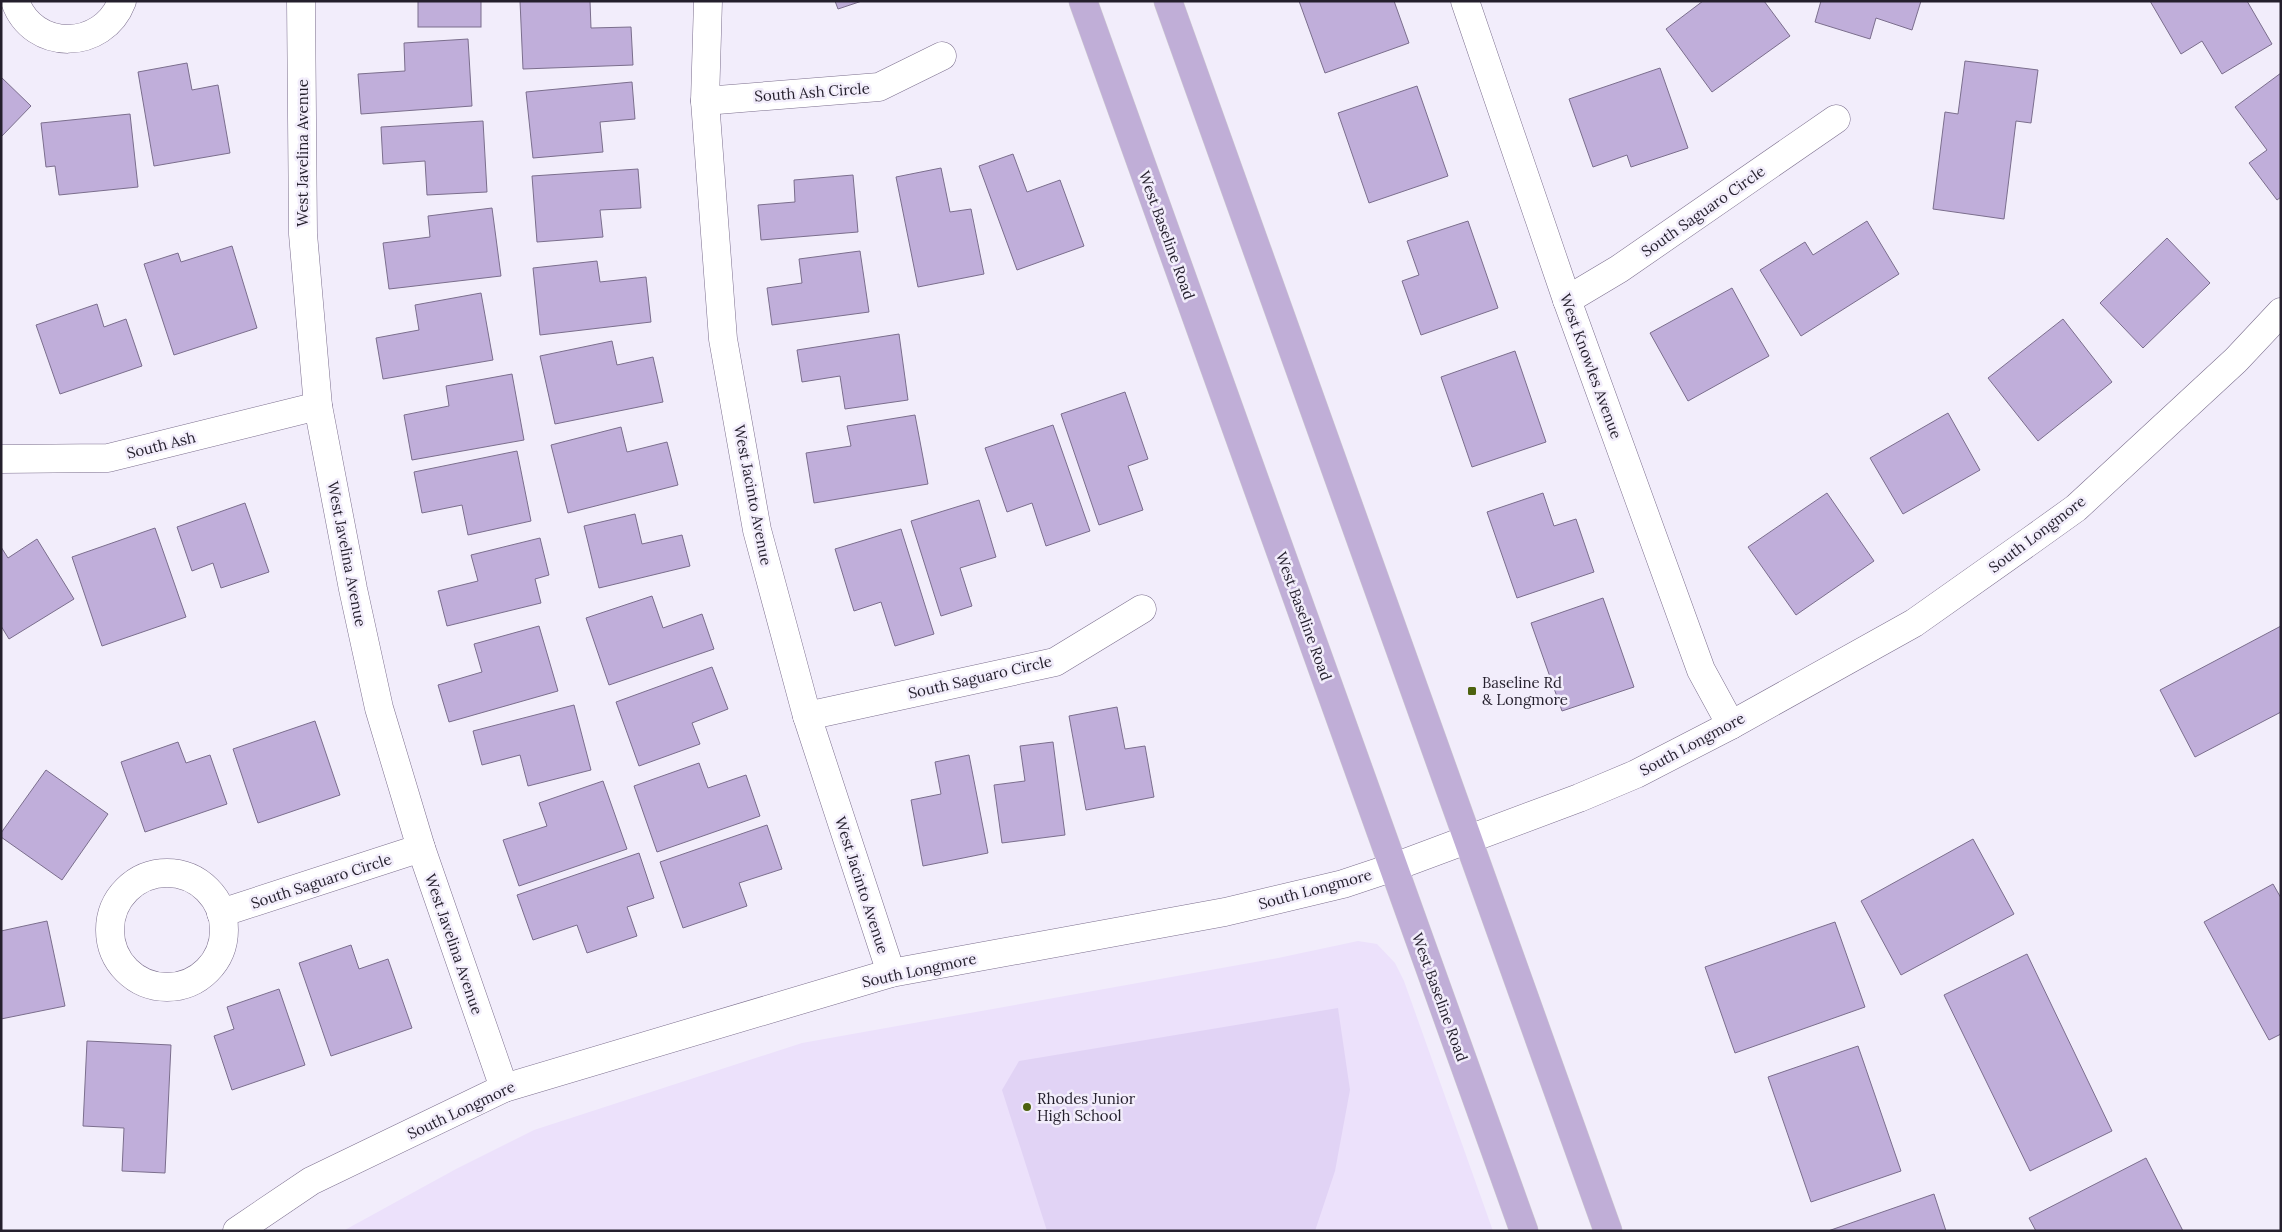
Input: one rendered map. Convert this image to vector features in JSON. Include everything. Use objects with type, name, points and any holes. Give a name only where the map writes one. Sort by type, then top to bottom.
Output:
[{"type":"main road","name":"West Baseline Road","points":[[1084,1],[1524,1231]]},
{"type":"main road","points":[[1168,1],[1608,1231]]},
{"type":"street","points":[[15,1],[19,11],[32,26],[48,36],[68,40],[88,36],[105,26],[118,11],[122,1]]},
{"type":"street","name":"West Javelina Avenue","points":[[302,1],[302,234],[318,406],[353,589],[379,708],[421,848],[504,1088]]},
{"type":"street","name":"West Jacinto Avenue","points":[[708,1],[705,100],[723,339],[757,530],[807,716],[891,972]]},
{"type":"street","name":"West Knowles Avenue","points":[[1465,1],[1567,300],[1701,670],[1730,725]]},
{"type":"street","name":"South Ash Circle","points":[[705,100],[879,87],[942,56]]},
{"type":"street","name":"South Saguaro Circle","points":[[1567,300],[1619,270],[1836,119]]},
{"type":"street","name":"South Longmore","points":[[237,1231],[311,1181],[504,1088],[891,972],[1225,912],[1343,884],[1468,840],[1621,780],[1730,725],[1914,623],[2076,508],[2236,360],[2281,312]]},
{"type":"street","name":"South Ash","points":[[1,459],[108,458],[318,406]]},
{"type":"street","name":"South Saguaro Circle","points":[[807,716],[1055,662],[1142,610]]},
{"type":"street","name":"South Saguaro Circle","points":[[221,913],[421,848]]},
{"type":"street","points":[[159,874],[176,874],[194,880],[208,891],[221,913],[223,941],[216,959],[203,974],[186,985],[167,988],[147,984],[130,975],[117,959],[110,940],[110,920],[116,904],[127,889],[142,879],[159,874]]},
{"type":"shaded area","name":"Rhodes Junior High School","points":[[1358,941],[1377,944],[1395,963],[1404,981],[1493,1231],[343,1231],[456,1169],[534,1130],[802,1043],[1278,958]]},
{"type":"shaded area","points":[[1338,1008],[1350,1090],[1335,1171],[1315,1231],[1047,1231],[1002,1090],[1019,1061]]},
{"type":"building","points":[[418,1],[481,1],[481,27],[418,27]]},
{"type":"building","points":[[520,1],[590,1],[591,28],[631,27],[633,65],[523,69]]},
{"type":"building","points":[[835,1],[862,1],[838,9]]},
{"type":"building","points":[[1299,1],[1394,1],[1409,43],[1325,73]]},
{"type":"building","points":[[1703,1],[1764,1],[1790,36],[1712,92],[1666,29]]},
{"type":"building","points":[[1821,1],[1921,1],[1912,30],[1876,18],[1870,39],[1815,22]]},
{"type":"building","points":[[2150,1],[2247,1],[2272,44],[2222,74],[2202,41],[2181,54]]},
{"type":"building","points":[[468,39],[472,106],[361,114],[358,74],[405,71],[404,43]]},
{"type":"building","points":[[1965,61],[2038,70],[2031,123],[2016,121],[2004,219],[1933,209],[1945,112],[1958,114]]},
{"type":"building","points":[[187,63],[192,90],[218,85],[230,153],[154,166],[138,72]]},
{"type":"building","points":[[1660,68],[1688,148],[1631,167],[1627,155],[1593,167],[1569,99]]},
{"type":"building","points":[[2281,73],[2281,197],[2277,200],[2249,163],[2267,150],[2235,107]]},
{"type":"building","points":[[1,77],[31,106],[1,137]]},
{"type":"building","points":[[632,82],[635,119],[600,122],[603,152],[533,158],[526,92]]},
{"type":"building","points":[[1417,86],[1448,176],[1369,203],[1338,113]]},
{"type":"building","points":[[130,114],[138,187],[59,195],[55,166],[46,167],[41,123]]},
{"type":"building","points":[[483,121],[487,192],[427,195],[425,161],[383,164],[381,127]]},
{"type":"building","points":[[1013,154],[1027,192],[1060,180],[1084,246],[1017,270],[979,166]]},
{"type":"building","points":[[941,168],[950,212],[971,209],[984,274],[918,287],[896,177]]},
{"type":"building","points":[[638,169],[641,208],[600,210],[603,237],[537,242],[532,176]]},
{"type":"building","points":[[853,175],[858,232],[761,240],[758,205],[795,202],[794,180]]},
{"type":"building","points":[[492,208],[501,276],[389,289],[383,243],[430,237],[428,216]]},
{"type":"building","points":[[1468,221],[1498,308],[1421,335],[1402,281],[1419,275],[1407,241]]},
{"type":"building","points":[[1867,221],[1899,274],[1801,336],[1760,270],[1805,242],[1813,255]]},
{"type":"building","points":[[2167,238],[2210,283],[2143,348],[2100,303]]},
{"type":"building","points":[[232,246],[257,328],[174,355],[144,264],[178,253],[181,262]]},
{"type":"building","points":[[860,251],[869,312],[772,325],[767,288],[802,283],[799,259]]},
{"type":"building","points":[[597,261],[600,282],[646,277],[651,322],[540,335],[533,268]]},
{"type":"building","points":[[1732,288],[1769,356],[1688,401],[1650,333]]},
{"type":"building","points":[[481,293],[493,360],[383,379],[376,338],[419,330],[415,305]]},
{"type":"building","points":[[97,304],[104,327],[126,319],[142,366],[60,394],[36,325]]},
{"type":"building","points":[[2063,319],[2112,382],[2038,441],[1988,378]]},
{"type":"building","points":[[899,334],[908,400],[845,409],[840,376],[802,382],[797,350]]},
{"type":"building","points":[[612,341],[617,365],[653,357],[663,402],[555,424],[540,356]]},
{"type":"building","points":[[1515,351],[1546,442],[1472,467],[1441,377]]},
{"type":"building","points":[[512,374],[524,440],[412,460],[404,415],[449,406],[446,386]]},
{"type":"building","points":[[1125,392],[1148,459],[1128,466],[1143,510],[1099,525],[1061,414]]},
{"type":"building","points":[[1948,413],[1980,470],[1903,514],[1870,458]]},
{"type":"building","points":[[915,415],[928,484],[814,503],[806,453],[851,446],[847,426]]},
{"type":"building","points":[[1053,425],[1090,531],[1046,546],[1032,503],[1007,512],[985,448]]},
{"type":"building","points":[[621,427],[627,452],[667,442],[678,485],[568,513],[551,445]]},
{"type":"building","points":[[517,451],[531,521],[468,535],[462,505],[422,513],[414,472]]},
{"type":"building","points":[[1543,493],[1554,526],[1576,519],[1594,572],[1517,598],[1487,512]]},
{"type":"building","points":[[1827,493],[1874,561],[1796,615],[1748,547]]},
{"type":"building","points":[[979,500],[996,557],[960,568],[972,606],[941,616],[911,521]]},
{"type":"building","points":[[245,503],[269,572],[221,588],[213,563],[192,571],[177,527]]},
{"type":"building","points":[[635,514],[642,544],[682,535],[690,566],[599,588],[584,526]]},
{"type":"building","points":[[155,528],[186,617],[102,646],[72,557]]},
{"type":"building","points":[[901,529],[934,634],[895,646],[881,602],[854,611],[835,549]]},
{"type":"building","points":[[540,538],[549,575],[535,579],[541,603],[447,626],[438,591],[478,581],[471,555]]},
{"type":"building","points":[[37,539],[74,599],[9,639],[1,626],[1,547],[8,558]]},
{"type":"building","points":[[652,596],[663,628],[702,614],[714,649],[609,685],[586,618]]},
{"type":"building","points":[[1603,598],[1634,687],[1562,711],[1531,623]]},
{"type":"building","points":[[539,626],[558,691],[449,722],[438,685],[482,672],[474,644]]},
{"type":"building","points":[[2281,626],[2281,712],[2195,757],[2160,690]]},
{"type":"building","points":[[712,667],[728,709],[692,723],[700,744],[639,766],[616,702]]},
{"type":"building","points":[[574,705],[591,770],[528,786],[520,755],[482,765],[473,731]]},
{"type":"building","points":[[1117,707],[1125,749],[1145,746],[1154,797],[1086,810],[1069,716]]},
{"type":"building","points":[[315,721],[340,795],[258,823],[233,749]]},
{"type":"building","points":[[178,742],[186,763],[210,755],[227,804],[145,832],[121,762]]},
{"type":"building","points":[[1053,742],[1065,835],[1002,843],[994,785],[1025,781],[1020,746]]},
{"type":"building","points":[[969,755],[988,853],[923,866],[911,800],[941,794],[935,762]]},
{"type":"building","points":[[699,763],[708,788],[746,775],[760,816],[657,852],[634,786]]},
{"type":"building","points":[[46,770],[108,814],[62,880],[1,837],[1,833]]},
{"type":"building","points":[[603,781],[627,849],[519,886],[503,840],[547,826],[539,803]]},
{"type":"building","points":[[767,825],[782,869],[739,883],[747,906],[683,928],[660,862]]},
{"type":"building","points":[[1973,839],[2014,914],[1901,975],[1861,901]]},
{"type":"building","points":[[639,853],[654,898],[627,907],[637,936],[587,953],[577,925],[533,940],[517,895]]},
{"type":"building","points":[[2273,884],[2281,898],[2281,1034],[2269,1040],[2204,922]]},
{"type":"building","points":[[47,921],[65,1006],[1,1019],[1,931]]},
{"type":"building","points":[[1835,922],[1865,1007],[1735,1053],[1705,967]]},
{"type":"building","points":[[351,945],[359,969],[388,959],[412,1028],[331,1056],[299,963]]},
{"type":"building","points":[[2027,954],[2112,1131],[2030,1171],[1944,995]]},
{"type":"building","points":[[279,989],[305,1065],[232,1090],[214,1036],[234,1029],[227,1007]]},
{"type":"building","points":[[87,1041],[171,1045],[165,1173],[122,1171],[124,1128],[83,1126]]},
{"type":"building","points":[[1858,1046],[1901,1171],[1811,1202],[1768,1077]]},
{"type":"building","points":[[2146,1158],[2183,1231],[2036,1231],[2029,1218]]},
{"type":"building","points":[[1934,1194],[1946,1231],[1828,1231]]},
{"type":"place","name":"Baseline Rd & Longmore","points":[[1472,691]]},
{"type":"place","name":"Rhodes Junior High School","points":[[1027,1107]]}]
